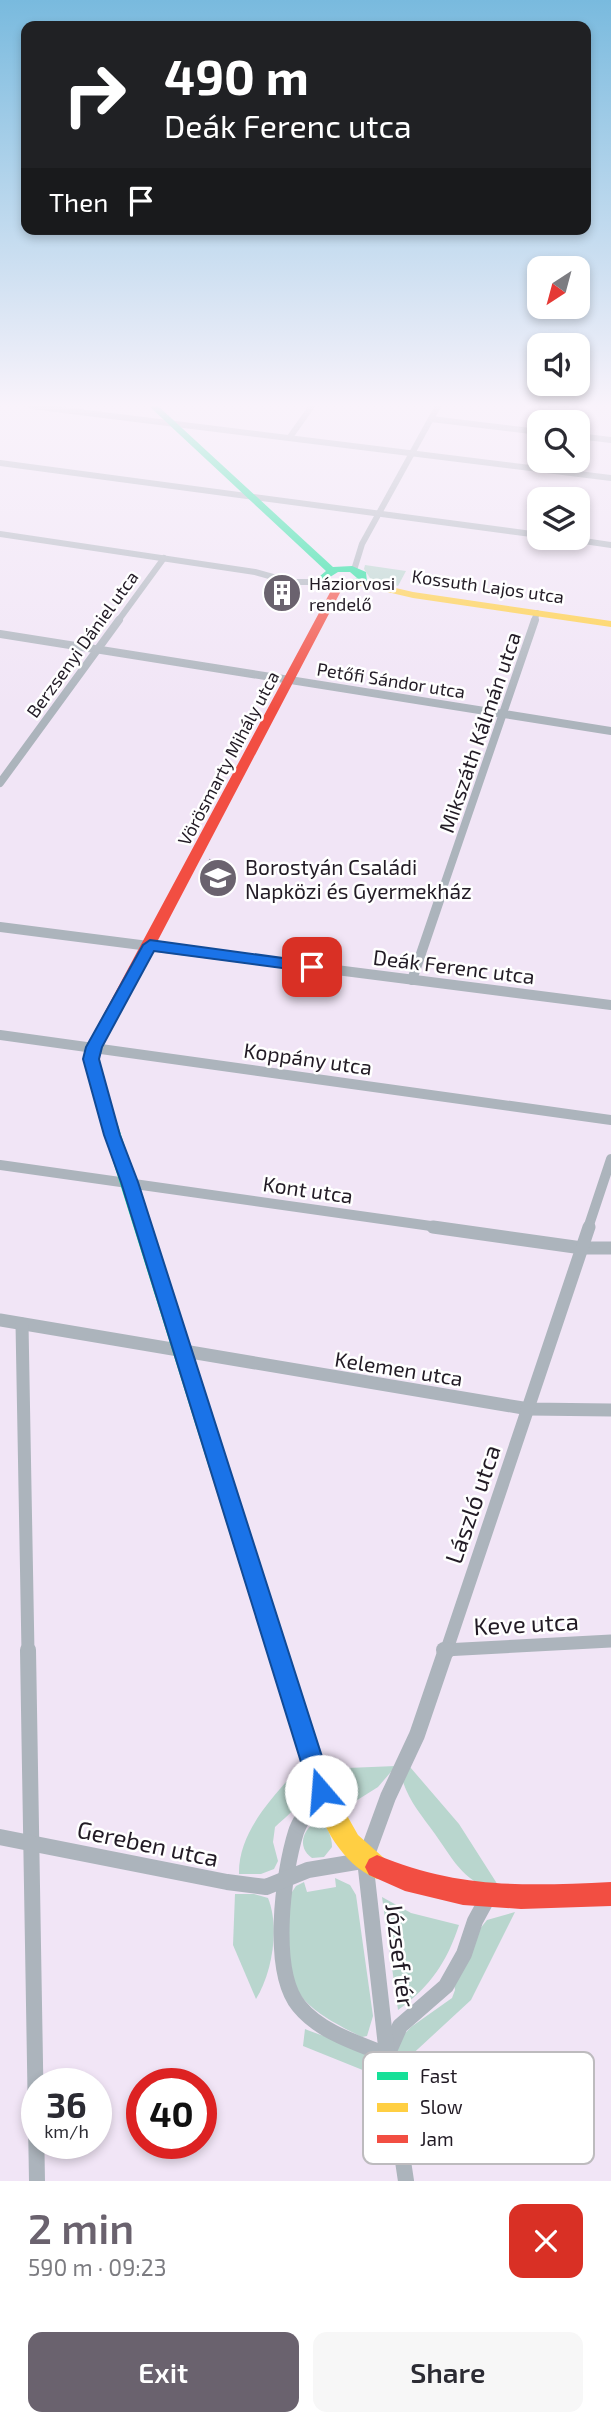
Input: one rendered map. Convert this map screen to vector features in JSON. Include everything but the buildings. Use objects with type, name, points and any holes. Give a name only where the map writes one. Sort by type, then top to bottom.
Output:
[{"type":"street","points":[[260,508],[332,580]]},
{"type":"street","points":[[339,508],[527,533]]},
{"type":"street","points":[[0,534],[255,572],[291,582],[332,580],[352,587],[358,576],[362,544],[382,508]]},
{"type":"street","points":[[590,542],[611,545]]},
{"type":"street","name":"Berzsenyi Dániel utca","points":[[0,783],[164,558]]},
{"type":"street","name":"Kossuth Lajos utca","points":[[358,576],[406,594],[611,624]]},
{"type":"street","name":"Vörösmarty Mihály utca","points":[[94,1047],[292,680],[332,580]]},
{"type":"street","name":"Mikszáth Kálmán utca","points":[[412,980],[537,613]]},
{"type":"street","name":"Petőfi Sándor utca","points":[[0,634],[611,731]]},
{"type":"street","name":"Deák Ferenc utca","points":[[0,927],[611,1005]]},
{"type":"street","name":"Koppány utca","points":[[0,1035],[611,1120]]},
{"type":"street","name":"József tér","points":[[94,1047],[91,1059],[112,1135],[321,1791],[335,1825],[350,1846],[365,1860],[414,1883],[449,1894],[487,1899],[475,1921],[464,1954],[446,1986],[400,2026],[388,2052]]},
{"type":"street","name":"László utca","points":[[365,1860],[388,1797],[417,1735],[611,1159]]},
{"type":"street","name":"Kont utca","points":[[0,1165],[582,1248],[611,1248]]},
{"type":"street","name":"Kelemen utca","points":[[0,1320],[529,1409],[611,1410]]},
{"type":"street","points":[[22,1324],[37,2181]]},
{"type":"street","name":"Keve utca","points":[[444,1650],[611,1642]]},
{"type":"street","points":[[321,1791],[297,1829],[287,1880],[283,1954],[285,1975],[292,1996],[321,2024],[381,2052]]},
{"type":"street","name":"Gereben utca","points":[[0,1837],[227,1882],[266,1887],[287,1880]]},
{"type":"street","points":[[287,1880],[308,1870],[365,1860]]},
{"type":"street","name":"József tér","points":[[365,1860],[387,2052]]},
{"type":"street","points":[[487,1899],[611,1894]]},
{"type":"green space","points":[[365,565],[406,571],[398,586],[372,581],[364,569]]},
{"type":"green space","points":[[303,1763],[306,1785],[301,1800],[275,1827],[273,1842],[278,1861],[274,1869],[261,1874],[239,1874],[245,1842],[260,1814]]},
{"type":"green space","points":[[396,1766],[378,1787],[351,1804],[336,1795],[323,1769]]},
{"type":"green space","points":[[410,1767],[459,1824],[503,1893],[479,1884],[456,1863],[417,1810],[406,1790],[403,1782]]},
{"type":"green space","points":[[319,1821],[329,1832],[332,1847],[324,1857],[312,1858],[303,1843],[306,1832]]},
{"type":"green space","points":[[335,1878],[350,1885],[356,1895],[373,2016],[367,2036],[362,2037],[315,2010],[302,1997],[294,1983],[290,1967],[290,1895],[296,1886],[304,1882],[307,1892],[336,1887]]},
{"type":"green space","points":[[235,1894],[254,1894],[268,1898],[272,1910],[274,1936],[270,1964],[256,1999],[233,1945]]},
{"type":"green space","points":[[382,1897],[411,1913],[459,1925],[449,1951],[436,1973],[398,2010]]},
{"type":"green space","points":[[515,1912],[471,2000],[415,2052],[394,2052],[395,2044],[411,2027],[452,1998],[455,1990],[453,1977],[487,1920]]},
{"type":"green space","points":[[305,2029],[338,2041],[363,2054],[363,2070],[303,2046]]},
{"type":"traffic: fast","points":[[263,508],[331,570]]},
{"type":"traffic: fast","points":[[336,569],[352,569],[362,574],[363,580],[345,587],[326,582],[325,576],[336,569]]},
{"type":"traffic: fast","points":[[104,1107],[219,1468]]},
{"type":"traffic: slow","points":[[361,583],[413,595],[611,624]]},
{"type":"traffic: slow","points":[[219,1468],[321,1791],[349,1844],[377,1867]]},
{"type":"traffic: jam","points":[[104,1107],[91,1059],[94,1047],[338,587]]},
{"type":"traffic: jam","points":[[377,1867],[405,1879],[463,1893],[521,1897],[611,1894]]},
{"type":"place","name":"Háziorvosi rendelő","points":[[282,593]]},
{"type":"place","name":"Borostyán Családi Napközi és Gyermekház","points":[[218,878]]},
{"type":"route","points":[[312,967],[150,945],[94,1047],[91,1059],[112,1135],[321,1791]]}]
